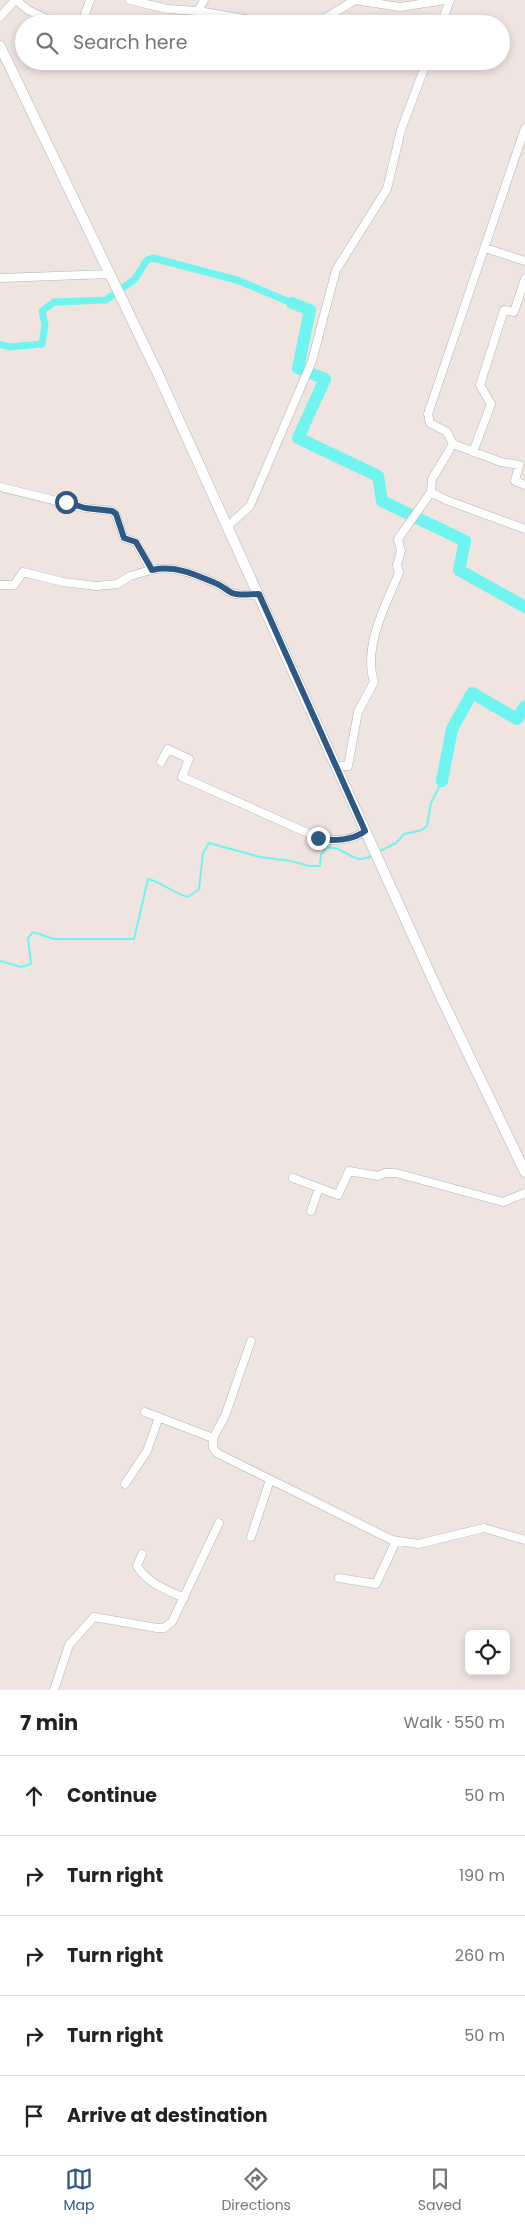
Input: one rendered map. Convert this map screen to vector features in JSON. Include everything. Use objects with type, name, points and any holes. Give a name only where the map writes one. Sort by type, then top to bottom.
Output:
[{"type":"street","points":[[0,17],[15,0],[28,10],[39,15]]},
{"type":"street","points":[[85,15],[90,0]]},
{"type":"street","points":[[130,0],[167,9],[222,15]]},
{"type":"street","points":[[198,11],[204,0]]},
{"type":"street","points":[[331,15],[355,0],[400,7],[445,0]]},
{"type":"street","points":[[444,15],[450,0]]},
{"type":"street","points":[[0,46],[123,298],[365,831],[525,1172]]},
{"type":"street","points":[[228,526],[250,506],[312,361],[336,270],[387,189],[400,130],[423,70]]},
{"type":"street","points":[[525,128],[485,248],[476,268],[464,311],[427,419],[430,423],[447,432],[453,444],[501,462],[519,465],[515,481],[525,485]]},
{"type":"street","points":[[485,248],[525,261]]},
{"type":"street","points":[[0,278],[110,274]]},
{"type":"street","points":[[473,452],[491,404],[480,385],[484,369],[504,310],[514,312],[525,279]]},
{"type":"street","points":[[336,766],[348,766],[358,712],[374,682],[371,674],[373,645],[398,573],[397,565],[401,551],[398,539],[431,492],[432,479],[453,444]]},
{"type":"street","points":[[0,487],[85,508],[112,511],[116,514],[124,538],[136,542],[152,570]]},
{"type":"street","points":[[431,492],[446,500],[525,529]]},
{"type":"street","points":[[0,585],[14,585],[23,572],[63,582],[96,586],[117,584],[130,576],[152,570],[170,568],[185,570],[199,578],[215,583],[233,594],[259,594]]},
{"type":"street","points":[[160,762],[168,749],[189,759],[182,777],[324,840],[329,841],[360,836],[365,831]]},
{"type":"street","points":[[293,1178],[338,1195],[349,1171],[378,1176],[385,1173],[396,1173],[503,1202],[525,1193]]},
{"type":"street","points":[[311,1211],[319,1188]]},
{"type":"street","points":[[252,1341],[225,1416],[213,1438],[213,1448],[217,1453],[396,1541],[418,1544],[484,1528],[525,1540]]},
{"type":"street","points":[[145,1412],[213,1438]]},
{"type":"street","points":[[125,1484],[147,1450],[159,1417]]},
{"type":"street","points":[[251,1537],[270,1480]]},
{"type":"street","points":[[54,1690],[69,1645],[94,1617],[164,1628],[172,1622],[219,1523]]},
{"type":"street","points":[[339,1578],[376,1584],[396,1541]]},
{"type":"street","points":[[142,1554],[137,1566],[141,1572],[159,1586],[184,1598]]},
{"type":"waterway","points":[[0,344],[9,347],[42,344],[45,325],[42,311],[54,302],[106,300],[135,279],[147,260],[153,258],[237,280],[292,303]]},
{"type":"waterway","points":[[292,303],[310,310],[298,368],[325,379],[298,438],[378,476],[382,501],[465,541],[459,570],[525,607]]},
{"type":"waterway","points":[[442,781],[452,729],[472,693],[517,719],[525,706]]},
{"type":"waterway","points":[[380,851],[396,843],[404,834],[422,830],[427,826],[431,803],[442,781]]},
{"type":"waterway","points":[[0,961],[21,967],[31,964],[28,938],[33,932],[54,939],[134,939],[148,879],[188,897],[199,889],[203,853],[209,843],[260,857],[291,861],[309,866],[320,866],[321,855],[327,847],[339,849],[359,859],[372,856]]},
{"type":"route","points":[[66,502],[85,508],[103,508],[116,514],[124,538],[136,542],[152,570],[170,568],[185,570],[199,578],[215,583],[233,594],[259,594],[365,831],[360,836],[329,841],[318,838]]}]
